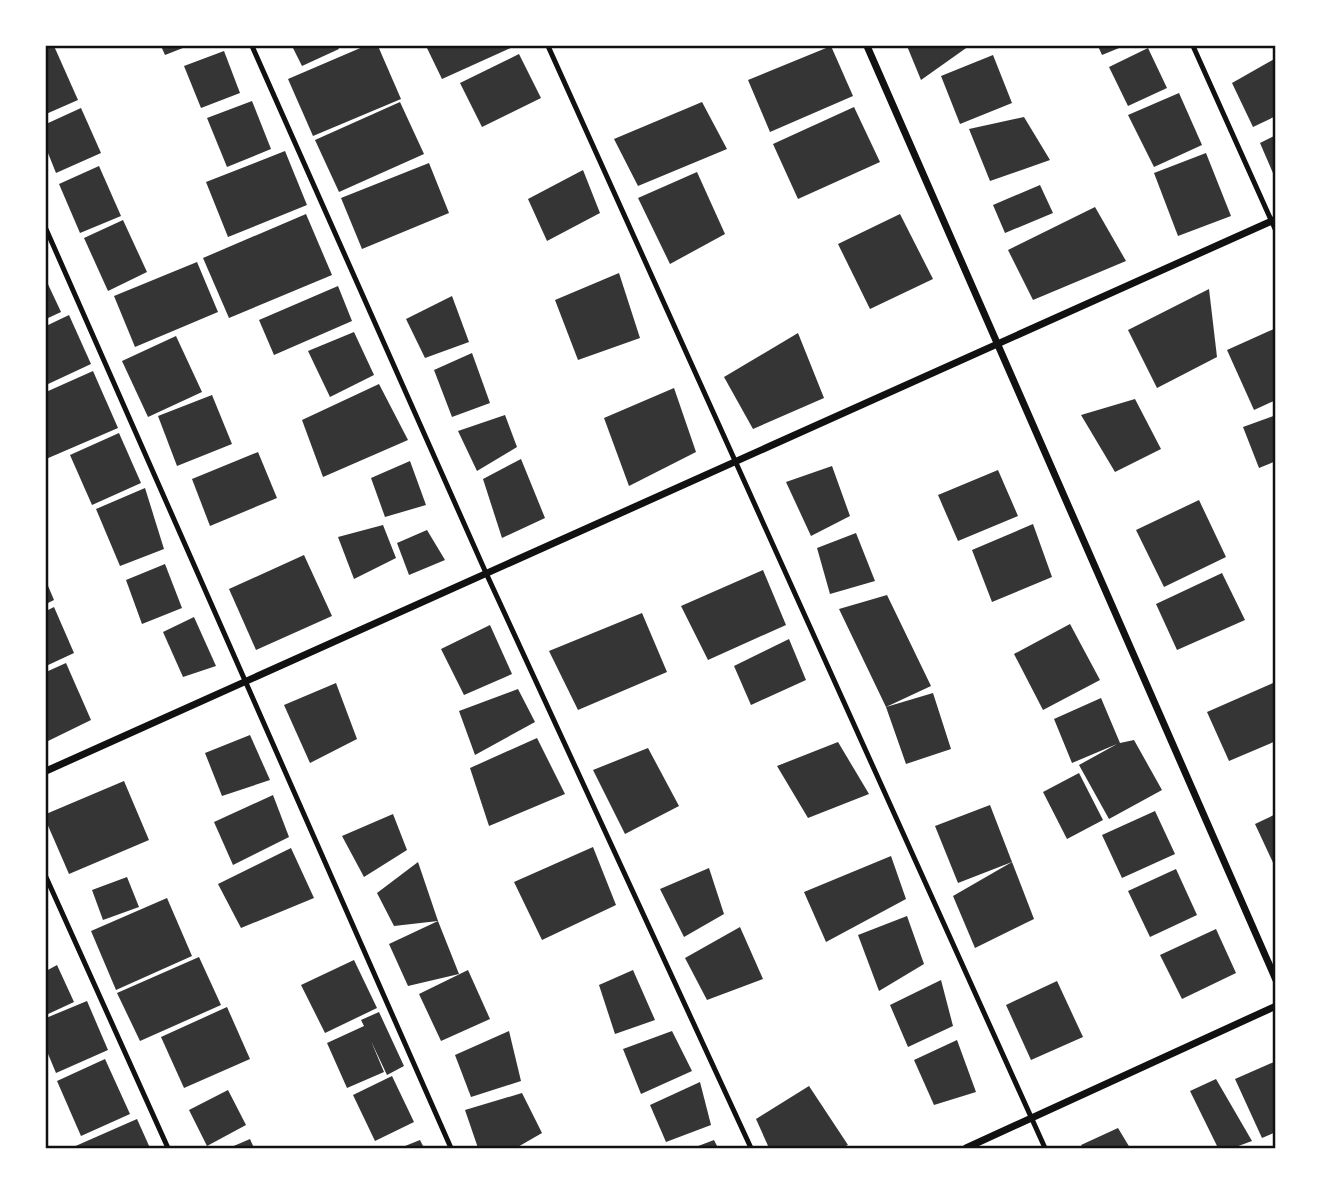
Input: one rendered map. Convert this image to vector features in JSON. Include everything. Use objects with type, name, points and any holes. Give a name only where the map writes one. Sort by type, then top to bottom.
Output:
[{"type":"street","points":[[867,46],[1276,980]]},
{"type":"street","points":[[46,771],[1273,220]]},
{"type":"street","points":[[966,1149],[1276,1006]]},
{"type":"lane","points":[[252,46],[486,573],[751,1149]]},
{"type":"lane","points":[[548,46],[1045,1149]]},
{"type":"lane","points":[[1193,46],[1276,231]]},
{"type":"lane","points":[[46,229],[451,1149]]},
{"type":"lane","points":[[46,877],[168,1149]]},
{"type":"building","points":[[46,46],[54,46],[78,100],[46,114]]},
{"type":"building","points":[[161,46],[188,46],[165,55]]},
{"type":"building","points":[[292,46],[337,46],[339,49],[302,66]]},
{"type":"building","points":[[365,46],[378,46],[401,99],[313,136],[288,79]]},
{"type":"building","points":[[426,46],[515,46],[442,79]]},
{"type":"building","points":[[831,46],[853,96],[770,132],[748,80]]},
{"type":"building","points":[[907,46],[969,46],[921,80]]},
{"type":"building","points":[[1098,46],[1124,46],[1102,55]]},
{"type":"building","points":[[1148,48],[1167,88],[1128,106],[1109,67]]},
{"type":"building","points":[[224,51],[240,93],[201,108],[184,66]]},
{"type":"building","points":[[519,54],[541,98],[482,127],[460,83]]},
{"type":"building","points":[[993,55],[1012,103],[960,124],[941,76]]},
{"type":"building","points":[[1276,58],[1276,116],[1253,127],[1232,83]]},
{"type":"building","points":[[1179,93],[1202,145],[1154,167],[1128,115]]},
{"type":"building","points":[[252,101],[271,149],[227,167],[207,118]]},
{"type":"building","points":[[400,102],[424,154],[339,192],[315,140]]},
{"type":"building","points":[[702,102],[727,149],[638,186],[614,139]]},
{"type":"building","points":[[854,107],[880,162],[798,199],[773,144]]},
{"type":"building","points":[[81,108],[101,153],[56,173],[46,148],[46,124]]},
{"type":"building","points":[[1024,117],[1050,160],[990,181],[969,129]]},
{"type":"building","points":[[1276,135],[1276,180],[1260,143]]},
{"type":"building","points":[[285,151],[307,205],[228,237],[206,182]]},
{"type":"building","points":[[1206,153],[1231,216],[1178,236],[1154,173]]},
{"type":"building","points":[[429,163],[449,213],[362,249],[341,198]]},
{"type":"building","points":[[99,166],[121,216],[80,233],[59,184]]},
{"type":"building","points":[[583,170],[600,213],[547,241],[528,199]]},
{"type":"building","points":[[697,172],[725,234],[670,264],[638,198]]},
{"type":"building","points":[[1040,185],[1053,213],[1005,233],[993,205]]},
{"type":"building","points":[[1095,207],[1126,261],[1033,300],[1008,250]]},
{"type":"building","points":[[306,214],[332,275],[229,318],[203,258]]},
{"type":"building","points":[[900,214],[933,279],[870,309],[838,244]]},
{"type":"building","points":[[123,220],[147,272],[108,291],[84,238]]},
{"type":"building","points":[[197,262],[218,312],[135,347],[114,296]]},
{"type":"building","points":[[619,273],[640,338],[578,360],[555,300]]},
{"type":"building","points":[[46,280],[61,312],[46,319]]},
{"type":"building","points":[[338,286],[352,321],[274,355],[259,320]]},
{"type":"building","points":[[1209,289],[1217,357],[1157,388],[1128,330]]},
{"type":"building","points":[[452,296],[469,342],[425,358],[406,319]]},
{"type":"building","points":[[69,315],[91,364],[46,385],[46,326]]},
{"type":"building","points":[[1276,328],[1276,400],[1254,410],[1227,350]]},
{"type":"building","points":[[354,332],[374,375],[330,397],[308,351]]},
{"type":"building","points":[[798,333],[824,398],[753,429],[724,377]]},
{"type":"building","points":[[176,336],[202,392],[148,417],[122,361]]},
{"type":"building","points":[[472,353],[490,403],[452,417],[434,370]]},
{"type":"building","points":[[93,371],[118,428],[46,459],[46,392]]},
{"type":"building","points":[[379,384],[408,440],[323,477],[302,420]]},
{"type":"building","points":[[674,388],[696,452],[629,486],[604,418]]},
{"type":"building","points":[[212,395],[232,444],[177,466],[158,416]]},
{"type":"building","points":[[1135,399],[1161,449],[1115,472],[1081,415]]},
{"type":"building","points":[[505,415],[517,447],[477,471],[458,431]]},
{"type":"building","points":[[1276,415],[1276,461],[1259,468],[1243,427]]},
{"type":"building","points":[[119,433],[141,483],[92,505],[70,455]]},
{"type":"building","points":[[258,452],[277,498],[210,526],[192,479]]},
{"type":"building","points":[[521,459],[545,518],[502,538],[483,479]]},
{"type":"building","points":[[410,461],[426,505],[385,517],[371,478]]},
{"type":"building","points":[[832,466],[850,516],[811,536],[786,482]]},
{"type":"building","points":[[998,470],[1018,516],[958,541],[938,495]]},
{"type":"building","points":[[145,488],[164,549],[120,566],[96,509]]},
{"type":"building","points":[[1199,500],[1226,557],[1164,587],[1136,530]]},
{"type":"building","points":[[1033,524],[1052,577],[992,602],[972,550]]},
{"type":"building","points":[[383,525],[396,558],[354,579],[338,537]]},
{"type":"building","points":[[427,530],[445,560],[409,575],[397,543]]},
{"type":"building","points":[[856,533],[875,581],[830,594],[817,548]]},
{"type":"building","points":[[304,555],[332,616],[256,650],[229,589]]},
{"type":"building","points":[[165,564],[182,608],[142,624],[126,580]]},
{"type":"building","points":[[763,570],[786,625],[708,660],[681,606]]},
{"type":"building","points":[[1222,573],[1245,620],[1177,650],[1156,604]]},
{"type":"building","points":[[46,581],[54,600],[46,604]]},
{"type":"building","points":[[887,595],[931,686],[886,707],[839,609]]},
{"type":"building","points":[[54,607],[74,653],[46,666],[46,611]]},
{"type":"building","points":[[642,613],[667,672],[578,710],[549,651]]},
{"type":"building","points":[[194,617],[216,666],[183,677],[163,632]]},
{"type":"building","points":[[1070,624],[1100,680],[1043,710],[1014,654]]},
{"type":"building","points":[[490,625],[512,674],[464,695],[441,649]]},
{"type":"building","points":[[789,639],[806,680],[751,705],[734,666]]},
{"type":"building","points":[[66,663],[91,720],[46,742],[46,672]]},
{"type":"building","points":[[336,683],[357,739],[310,763],[284,705]]},
{"type":"building","points":[[1273,683],[1276,689],[1276,741],[1229,761],[1207,712]]},
{"type":"building","points":[[518,689],[535,722],[475,755],[459,711]]},
{"type":"building","points":[[933,693],[951,749],[906,764],[886,707]]},
{"type":"building","points":[[1101,698],[1120,743],[1134,740],[1162,790],[1109,819],[1079,765],[1117,744],[1072,763],[1054,719]]},
{"type":"building","points":[[250,735],[270,780],[222,796],[205,753]]},
{"type":"building","points":[[537,738],[565,794],[489,826],[470,768]]},
{"type":"building","points":[[838,742],[869,794],[808,818],[777,766]]},
{"type":"building","points":[[648,748],[679,806],[625,834],[593,770]]},
{"type":"building","points":[[1079,773],[1103,820],[1067,839],[1043,792]]},
{"type":"building","points":[[124,781],[149,840],[69,874],[46,821],[46,814]]},
{"type":"building","points":[[273,795],[289,837],[233,865],[214,822]]},
{"type":"building","points":[[990,805],[1012,862],[958,883],[935,826]]},
{"type":"building","points":[[1155,811],[1175,854],[1122,878],[1102,835]]},
{"type":"building","points":[[393,814],[407,850],[364,877],[342,836]]},
{"type":"building","points":[[1276,814],[1276,869],[1255,824]]},
{"type":"building","points":[[593,847],[616,905],[542,940],[514,882]]},
{"type":"building","points":[[291,848],[314,898],[241,928],[218,884]]},
{"type":"building","points":[[891,856],[906,899],[826,942],[804,892]]},
{"type":"building","points":[[418,862],[438,921],[394,926],[377,893]]},
{"type":"building","points":[[1012,862],[1034,919],[975,948],[953,896]]},
{"type":"building","points":[[709,868],[724,914],[684,937],[660,889]]},
{"type":"building","points":[[1176,869],[1197,915],[1150,937],[1128,891]]},
{"type":"building","points":[[127,877],[139,907],[103,920],[92,890]]},
{"type":"building","points":[[167,898],[192,956],[116,990],[91,931]]},
{"type":"building","points":[[907,916],[924,964],[879,991],[858,935]]},
{"type":"building","points":[[438,921],[459,974],[408,986],[389,944]]},
{"type":"building","points":[[740,927],[763,979],[707,1000],[685,958]]},
{"type":"building","points":[[1216,929],[1236,973],[1182,999],[1160,955]]},
{"type":"building","points":[[199,957],[221,1005],[140,1041],[117,993]]},
{"type":"building","points":[[354,960],[377,1008],[325,1033],[301,985]]},
{"type":"building","points":[[57,965],[74,1002],[46,1015],[46,971]]},
{"type":"building","points":[[468,970],[490,1019],[441,1041],[419,994]]},
{"type":"building","points":[[633,970],[655,1020],[615,1034],[599,985]]},
{"type":"building","points":[[941,980],[953,1026],[908,1047],[890,1005]]},
{"type":"building","points":[[1057,981],[1083,1037],[1031,1060],[1006,1005]]},
{"type":"building","points":[[87,1001],[108,1050],[56,1073],[46,1049],[46,1018]]},
{"type":"building","points":[[227,1007],[250,1059],[184,1088],[161,1037]]},
{"type":"building","points":[[379,1012],[404,1066],[387,1075],[371,1041],[384,1072],[347,1088],[327,1043],[364,1026],[361,1020]]},
{"type":"building","points":[[509,1031],[521,1081],[471,1097],[455,1055]]},
{"type":"building","points":[[672,1031],[692,1071],[641,1094],[623,1049]]},
{"type":"building","points":[[957,1040],[976,1092],[934,1105],[914,1060]]},
{"type":"building","points":[[105,1059],[130,1114],[81,1136],[57,1081]]},
{"type":"building","points":[[1274,1062],[1276,1132],[1262,1138],[1235,1079]]},
{"type":"building","points":[[392,1076],[414,1122],[375,1141],[353,1095]]},
{"type":"building","points":[[1216,1079],[1252,1141],[1233,1148],[1218,1148],[1190,1091]]},
{"type":"building","points":[[700,1082],[711,1125],[666,1142],[650,1105]]},
{"type":"building","points":[[809,1086],[848,1145],[841,1148],[769,1148],[756,1119]]},
{"type":"building","points":[[228,1090],[246,1125],[207,1146],[189,1110]]},
{"type":"building","points":[[522,1093],[542,1133],[516,1148],[478,1148],[465,1110]]},
{"type":"building","points":[[137,1119],[150,1148],[71,1148]]},
{"type":"building","points":[[1118,1128],[1130,1148],[1083,1148],[1081,1145]]},
{"type":"building","points":[[250,1139],[254,1148],[229,1148]]},
{"type":"building","points":[[420,1140],[424,1148],[400,1148]]},
{"type":"building","points":[[714,1140],[718,1148],[693,1148]]}]
